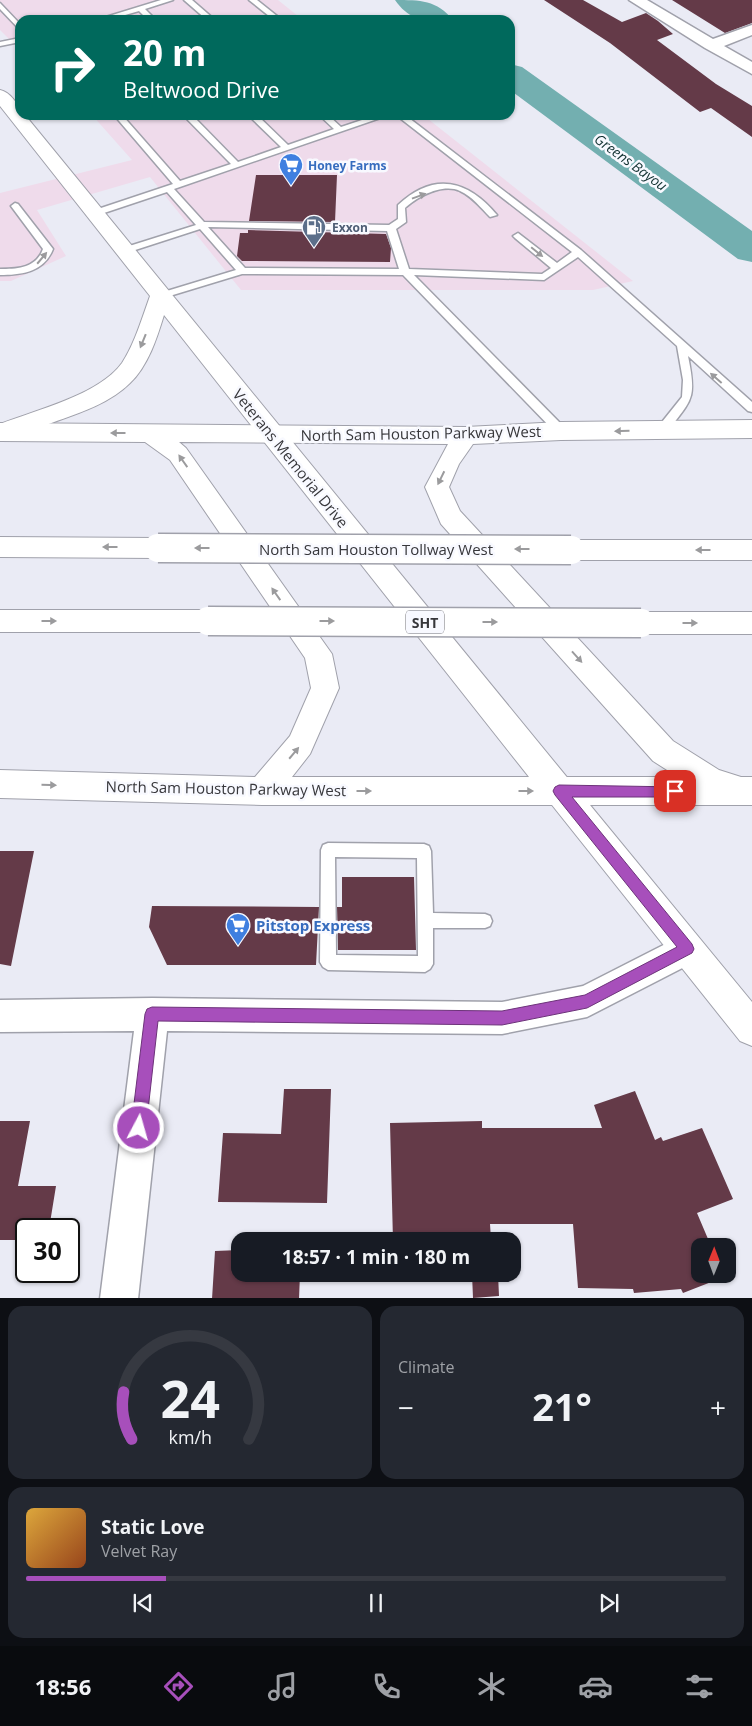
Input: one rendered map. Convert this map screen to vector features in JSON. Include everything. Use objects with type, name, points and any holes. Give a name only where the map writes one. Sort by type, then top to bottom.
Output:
[{"type":"main road","name":"Veterans Memorial Drive","points":[[0,95],[15,113]]},
{"type":"main road","name":"Veterans Memorial Drive","points":[[20,120],[126,250],[160,296],[752,1029]]},
{"type":"main road","points":[[2,432],[97,394],[122,378],[142,346],[160,296]]},
{"type":"main road","name":"North Sam Houston Parkway West","points":[[2,432],[466,436],[562,431],[752,429]]},
{"type":"main road","points":[[150,433],[178,454],[318,654],[325,688],[300,745],[262,790]]},
{"type":"main road","points":[[466,436],[449,461],[437,486],[450,517],[663,751],[712,782],[748,791]]},
{"type":"main road","name":"North Sam Houston Tollway West","points":[[0,547],[752,550]]},
{"type":"main road","name":"SHT","points":[[0,621],[752,623]]},
{"type":"main road","name":"North Sam Houston Parkway West","points":[[0,784],[262,790],[748,791]]},
{"type":"street","points":[[636,0],[752,69]]},
{"type":"street","points":[[711,45],[752,30]]},
{"type":"street","points":[[0,1016],[152,1014],[502,1018],[587,1001],[687,949]]},
{"type":"street","points":[[120,1298],[152,1014]]},
{"type":"lane","points":[[117,15],[169,0]]},
{"type":"lane","points":[[188,0],[205,15]]},
{"type":"lane","points":[[253,0],[272,15]]},
{"type":"lane","points":[[0,5],[15,22]]},
{"type":"lane","points":[[140,8],[147,15]]},
{"type":"lane","points":[[0,44],[15,41]]},
{"type":"lane","points":[[122,120],[179,185]]},
{"type":"lane","points":[[192,120],[237,165]]},
{"type":"lane","points":[[257,120],[286,148]]},
{"type":"lane","points":[[329,120],[340,130]]},
{"type":"lane","points":[[96,213],[370,120]]},
{"type":"lane","points":[[406,120],[578,252],[681,347],[752,408]]},
{"type":"lane","points":[[126,250],[208,224],[391,228],[402,220],[401,207],[408,200],[451,186],[464,189],[493,215]]},
{"type":"lane","points":[[168,188],[242,271]]},
{"type":"lane","points":[[0,272],[14,272],[31,268],[47,254],[48,249],[15,206]]},
{"type":"lane","points":[[391,228],[405,272],[562,431]]},
{"type":"lane","points":[[518,236],[557,268]]},
{"type":"lane","points":[[160,296],[242,271],[405,272],[544,277],[578,252]]},
{"type":"lane","points":[[662,430],[687,398],[688,380],[681,347]]},
{"type":"lane","points":[[328,850],[424,850],[426,920],[425,964],[328,962],[328,850]]},
{"type":"lane","points":[[426,920],[485,922]]},
{"type":"shaded area","points":[[0,0],[278,0],[297,15],[15,15],[15,45],[0,30]]},
{"type":"shaded area","points":[[96,120],[429,120],[633,281],[593,290],[241,290],[150,177],[37,210],[66,256],[11,281],[0,281],[0,193],[132,160]]},
{"type":"building","points":[[544,0],[583,0],[622,22],[646,13],[673,34],[657,40],[716,84],[752,106],[752,137],[711,108],[700,112],[610,43]]},
{"type":"building","points":[[672,0],[752,0],[752,23],[725,33]]},
{"type":"building","points":[[256,175],[337,175],[335,222],[249,221]]},
{"type":"building","name":"Exxon","points":[[248,230],[386,234],[391,248],[390,262],[242,261],[237,256],[240,233],[248,233]]},
{"type":"building","points":[[0,851],[34,851],[11,966],[0,964]]},
{"type":"building","name":"Pitstop Express","points":[[342,877],[414,877],[416,950],[338,950],[337,907],[342,907]]},
{"type":"building","name":"Pitstop Express","points":[[152,906],[319,907],[316,965],[167,965],[149,927]]},
{"type":"building","points":[[284,1089],[331,1089],[327,1203],[218,1202],[223,1133],[281,1134]]},
{"type":"building","points":[[635,1091],[655,1140],[661,1137],[663,1141],[702,1128],[733,1199],[697,1213],[708,1238],[691,1238],[691,1283],[709,1283],[683,1293],[681,1289],[634,1293],[633,1289],[578,1288],[573,1224],[490,1224],[490,1232],[393,1232],[390,1123],[482,1121],[482,1128],[602,1128],[594,1105]]},
{"type":"building","points":[[0,1121],[30,1121],[18,1186],[56,1186],[51,1218],[15,1218],[15,1240],[0,1240]]},
{"type":"building","points":[[231,1250],[231,1282],[300,1282],[299,1298],[212,1298],[215,1251]]},
{"type":"building","points":[[472,1282],[498,1282],[499,1296],[473,1298]]},
{"type":"waterway","name":"Greens Bayou","points":[[410,0],[430,15]]},
{"type":"waterway","name":"Greens Bayou","points":[[515,78],[752,250]]},
{"type":"place","name":"Honey Farms","points":[[291,186]]},
{"type":"place","name":"Exxon","points":[[314,248]]},
{"type":"place","name":"Pitstop Express","points":[[238,946]]},
{"type":"route","points":[[139,1128],[152,1014],[502,1018],[587,1001],[687,949],[559,791],[675,791]]}]
